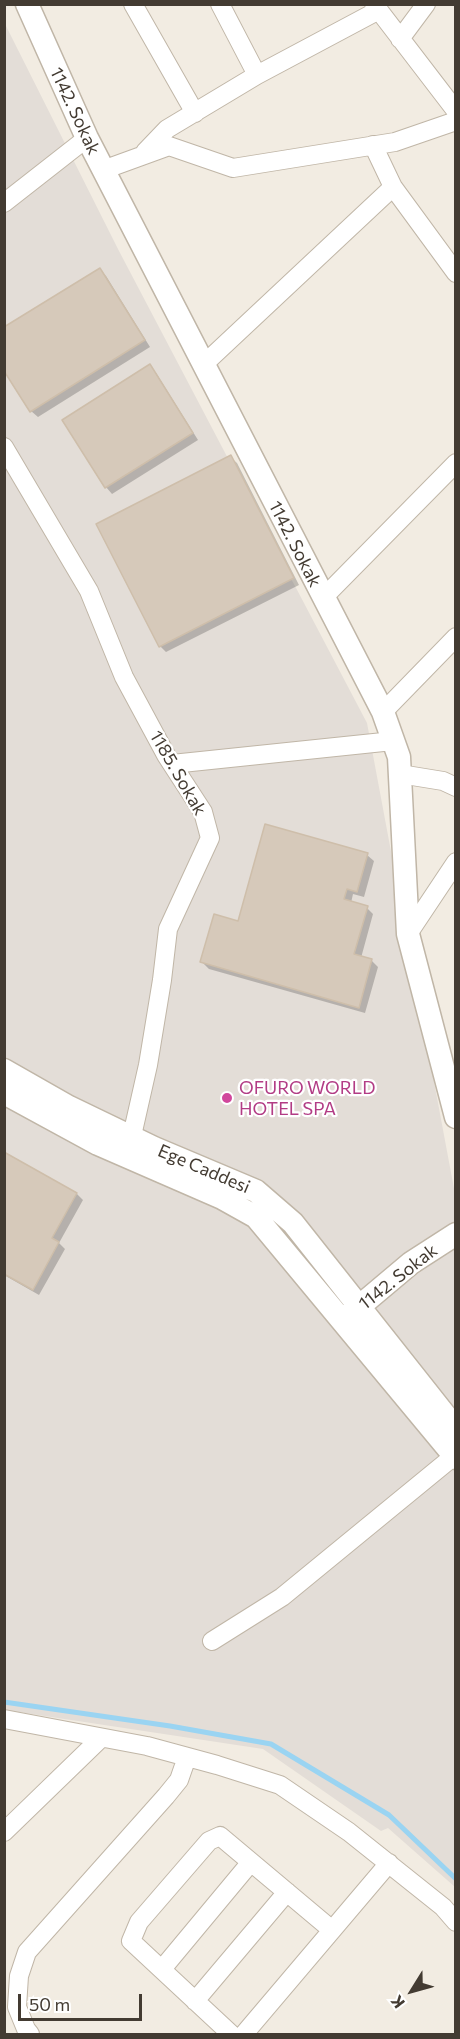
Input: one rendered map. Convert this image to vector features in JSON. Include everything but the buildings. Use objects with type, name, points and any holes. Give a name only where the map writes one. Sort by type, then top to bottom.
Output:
[{"type":"street","points":[[133,4],[195,113]]},
{"type":"street","points":[[220,4],[257,75]]},
{"type":"street","points":[[400,39],[426,4]]},
{"type":"street","name":"1142. Sokak","points":[[29,5],[87,138],[382,712],[399,757],[408,934],[452,1091],[456,1117]]},
{"type":"street","points":[[141,156],[167,129],[376,7],[456,111]]},
{"type":"street","points":[[103,170],[169,146],[233,168],[395,142],[456,121]]},
{"type":"street","points":[[4,203],[87,138]]},
{"type":"street","points":[[373,145],[393,187],[456,273]]},
{"type":"street","points":[[203,365],[393,187]]},
{"type":"street","name":"1185. Sokak","points":[[4,447],[89,591],[124,677],[172,764],[203,813],[210,838],[168,929],[148,1065],[129,1147]]},
{"type":"street","points":[[323,598],[456,463]]},
{"type":"street","points":[[382,712],[456,637]]},
{"type":"street","points":[[172,764],[393,741]]},
{"type":"street","points":[[400,774],[443,781],[456,787]]},
{"type":"street","points":[[408,934],[456,862]]},
{"type":"street","points":[[4,1070],[69,1107],[129,1147],[256,1217],[350,1314],[456,1429]]},
{"type":"street","points":[[4,1092],[98,1144],[129,1147]]},
{"type":"street","name":"1142. Sokak","points":[[350,1314],[411,1263],[456,1234]]},
{"type":"street","points":[[212,1641],[282,1597],[455,1457],[350,1314]]},
{"type":"street","points":[[4,1719],[147,1746],[280,1785],[350,1832],[443,1908],[456,1922]]},
{"type":"street","points":[[4,1832],[101,1738]]},
{"type":"street","points":[[30,2034],[17,2007],[19,1976],[27,1953],[179,1780],[187,1757]]},
{"type":"street","points":[[231,2034],[131,1941],[139,1922],[209,1841],[220,1836],[332,1930]]},
{"type":"street","points":[[162,1970],[251,1862]]},
{"type":"street","points":[[244,2034],[389,1863]]},
{"type":"street","points":[[195,2001],[287,1892]]},
{"type":"shaded area","points":[[4,22],[119,251],[367,723],[455,1194],[455,1887],[388,1828],[381,1831],[263,1749],[5,1710]]},
{"type":"waterway","points":[[4,1702],[170,1726],[271,1744],[389,1815],[456,1879]]},
{"type":"place","name":"OFURO WORLD HOTEL SPA","points":[[227,1098]]}]
